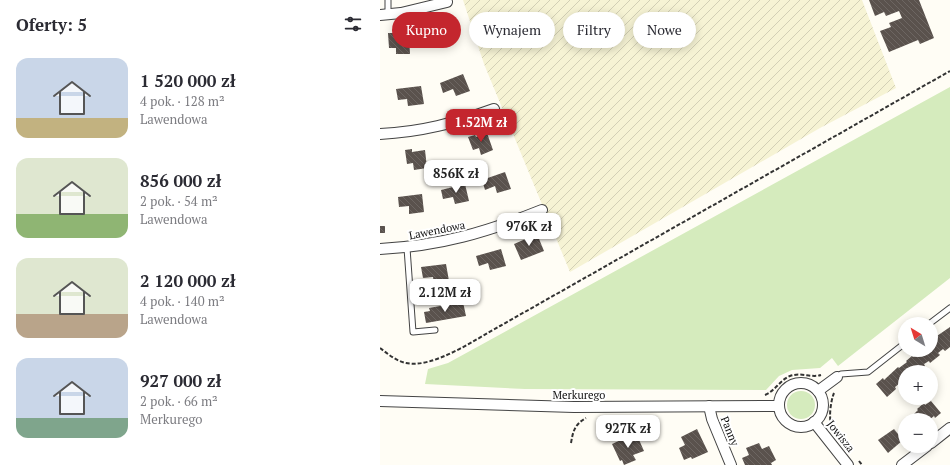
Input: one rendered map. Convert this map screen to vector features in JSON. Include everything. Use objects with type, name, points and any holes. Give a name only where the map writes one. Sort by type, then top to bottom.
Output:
[{"type":"street","points":[[384,15],[416,10],[447,2]]},
{"type":"street","points":[[380,134],[424,129],[459,121],[494,109]]},
{"type":"street","name":"Lawendowa","points":[[380,249],[407,248],[460,238],[490,230],[542,210]]},
{"type":"street","points":[[779,406],[782,392],[793,384],[800,382],[813,386],[818,391],[837,377]]},
{"type":"street","name":"Jowisza","points":[[779,406],[780,413],[791,425],[799,427],[807,426],[814,422],[822,411],[823,404],[818,391]]},
{"type":"street","name":"Merkurego","points":[[380,401],[567,407],[779,406]]},
{"type":"street","name":"Panny","points":[[709,406],[712,419],[731,465]]},
{"type":"street","name":"Jowisza","points":[[814,422],[848,465]]},
{"type":"street","points":[[938,437],[950,428]]},
{"type":"street","points":[[902,465],[918,453]]},
{"type":"lane","points":[[384,15],[388,0]]},
{"type":"lane","points":[[407,248],[413,332],[435,330]]},
{"type":"lane","points":[[938,317],[950,308]]},
{"type":"lane","points":[[837,377],[841,374],[868,372],[898,348]]},
{"type":"path","points":[[380,348],[396,360],[405,363],[414,364],[435,360],[500,326],[950,71]]},
{"type":"path","points":[[571,443],[572,432],[576,426],[581,421],[593,417]]},
{"type":"shaded area","points":[[463,0],[862,0],[896,88],[820,128],[570,272],[479,48],[555,48],[555,12],[469,12],[469,18]]},
{"type":"green space","points":[[950,87],[950,278],[900,317],[898,317],[898,319],[838,366],[832,358],[820,368],[792,370],[779,376],[766,390],[525,389],[425,384],[428,369],[448,363]]},
{"type":"green space","points":[[801,391],[811,395],[815,405],[811,415],[801,419],[791,415],[787,405],[791,395]]},
{"type":"building","points":[[869,0],[919,0],[934,38],[920,44],[918,40],[889,52],[880,31],[891,27],[889,23],[902,18],[899,11],[886,16],[884,12],[875,16]]},
{"type":"building","points":[[388,33],[392,33],[392,48],[389,48]]},
{"type":"building","points":[[396,48],[410,48],[410,54],[396,54]]},
{"type":"building","points":[[463,74],[470,91],[456,96],[453,89],[443,93],[440,83]]},
{"type":"building","points":[[421,86],[424,104],[408,106],[407,99],[398,100],[396,89]]},
{"type":"building","points":[[487,133],[493,150],[481,155],[479,148],[473,150],[468,137],[475,135],[476,137]]},
{"type":"building","points":[[412,149],[412,152],[425,150],[427,168],[414,170],[413,163],[407,164],[405,150]]},
{"type":"building","points":[[505,172],[511,189],[497,193],[495,186],[485,190],[482,180]]},
{"type":"building","points":[[465,184],[469,201],[455,204],[453,197],[443,199],[441,190]]},
{"type":"building","points":[[422,194],[424,212],[409,214],[409,206],[399,207],[398,197]]},
{"type":"building","points":[[380,226],[385,226],[385,233],[380,233]]},
{"type":"building","points":[[537,234],[544,251],[521,260],[514,244]]},
{"type":"building","points":[[501,249],[506,266],[490,270],[488,263],[479,266],[476,256]]},
{"type":"building","points":[[446,264],[449,281],[434,284],[433,277],[423,278],[421,267]]},
{"type":"building","points":[[463,302],[466,316],[426,323],[424,312],[430,311],[429,308]]},
{"type":"building","points":[[950,327],[950,347],[945,351],[943,349],[938,353],[938,335]]},
{"type":"building","points":[[911,357],[938,357],[924,365],[903,365],[907,362],[906,361]]},
{"type":"building","points":[[898,367],[898,385],[895,387],[896,389],[887,397],[876,384],[883,378],[884,380]]},
{"type":"building","points":[[922,405],[934,405],[941,413],[938,416],[938,413],[915,413],[918,410],[917,409]]},
{"type":"building","points":[[697,429],[708,452],[692,459],[691,457],[684,460],[679,448],[685,445],[681,437]]},
{"type":"building","points":[[894,429],[898,434],[898,444],[888,453],[878,440]]},
{"type":"building","points":[[636,433],[644,451],[633,455],[636,460],[624,465],[622,460],[620,461],[612,444]]},
{"type":"building","points":[[759,443],[762,449],[769,446],[776,460],[771,463],[772,465],[745,465],[742,458],[749,455],[746,448]]}]
